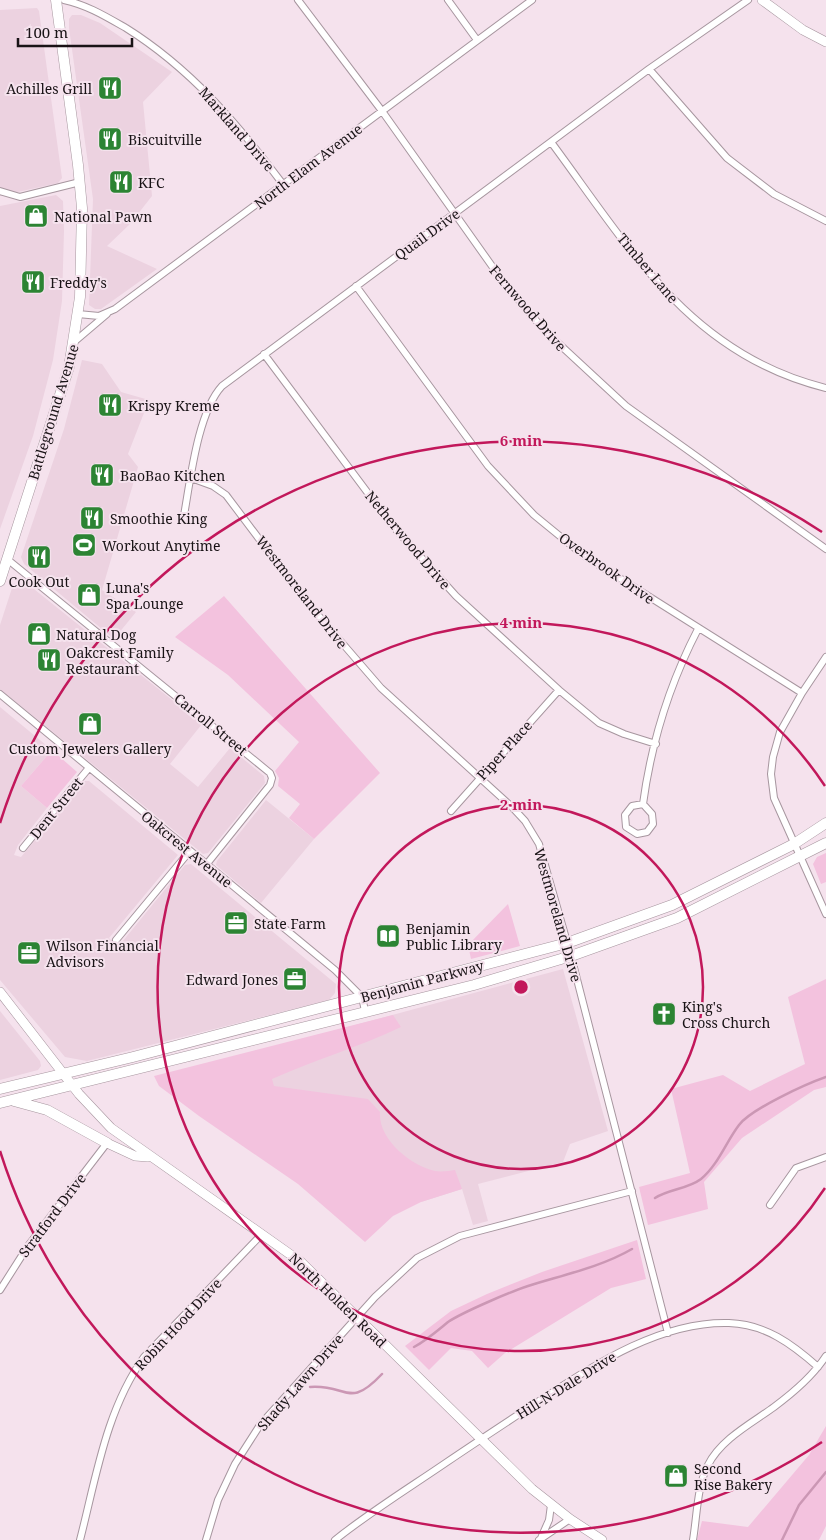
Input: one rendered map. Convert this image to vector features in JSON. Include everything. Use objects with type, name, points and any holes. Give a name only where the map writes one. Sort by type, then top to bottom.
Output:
[{"type":"main road","name":"Battleground Avenue","points":[[0,582],[69,367],[78,314],[82,243],[80,182],[56,0]]},
{"type":"main road","points":[[762,0],[803,30],[826,42]]},
{"type":"main road","name":"Benjamin Parkway","points":[[0,1089],[362,997],[567,942],[672,906],[794,844],[826,823]]},
{"type":"main road","name":"Benjamin Parkway","points":[[5,1101],[74,1086],[474,985],[571,956],[677,918],[746,885],[826,843]]},
{"type":"main road","name":"North Holden Road","points":[[0,992],[64,1074],[111,1128],[150,1158],[262,1234],[307,1268],[356,1318],[551,1505],[602,1540]]},
{"type":"main road","points":[[5,1101],[46,1110],[135,1156],[150,1158]]},
{"type":"street","name":"Markland Drive","points":[[64,0],[99,12],[167,56],[234,121],[282,183]]},
{"type":"street","name":"Fernwood Drive","points":[[298,0],[382,111],[453,214],[523,306],[551,336],[604,388],[651,426],[826,549]]},
{"type":"street","points":[[448,0],[477,40]]},
{"type":"street","name":"North Elam Avenue","points":[[74,342],[107,314],[195,251],[282,183],[532,0]]},
{"type":"street","name":"Quail Drive","points":[[183,521],[204,419],[216,393],[264,354],[649,69],[748,0]]},
{"type":"street","points":[[649,69],[726,158],[774,194],[826,221]]},
{"type":"street","name":"Timber Lane","points":[[551,142],[650,276],[684,310],[723,341],[751,358],[787,375],[826,388]]},
{"type":"street","points":[[0,191],[20,197],[80,182]]},
{"type":"street","name":"Overbrook Drive","points":[[356,286],[488,466],[534,515],[583,555],[698,630],[802,693]]},
{"type":"street","points":[[78,314],[99,316],[107,314]]},
{"type":"street","name":"Netherwood Drive","points":[[264,354],[417,556],[456,596],[559,690],[599,723],[624,734],[656,744]]},
{"type":"street","name":"Westmoreland Drive","points":[[191,478],[213,486],[233,503],[305,600],[381,688],[512,807],[533,833],[539,844],[571,956],[668,1333]]},
{"type":"street","name":"Carroll Street","points":[[7,559],[264,768],[272,778],[270,785],[206,865]]},
{"type":"street","points":[[643,804],[656,744],[674,682],[698,630]]},
{"type":"street","points":[[826,657],[802,693],[780,732],[773,757],[771,774],[774,798],[826,914]]},
{"type":"street","name":"Piper Place","points":[[451,811],[478,778],[559,690]]},
{"type":"street","name":"Oakcrest Avenue","points":[[0,694],[88,769],[334,970],[362,997]]},
{"type":"street","name":"Dent Street","points":[[24,848],[88,769]]},
{"type":"street","points":[[643,804],[652,814],[653,824],[647,832],[637,834],[626,827],[625,815],[632,806],[643,804]]},
{"type":"street","points":[[116,940],[189,852]]},
{"type":"street","points":[[362,997],[365,1011]]},
{"type":"street","name":"Stratford Drive","points":[[0,1290],[28,1246],[108,1143]]},
{"type":"street","points":[[770,1205],[796,1168],[826,1157]]},
{"type":"street","name":"Shady Lawn Drive","points":[[206,1540],[218,1500],[235,1464],[260,1425],[356,1318],[401,1272],[437,1246],[486,1229],[632,1191]]},
{"type":"street","name":"Robin Hood Drive","points":[[80,1540],[113,1414],[128,1380],[144,1357],[262,1234]]},
{"type":"street","name":"Hill-N-Dale Drive","points":[[335,1540],[481,1439],[617,1353],[668,1333],[728,1323],[755,1327],[775,1335],[798,1349],[818,1367]]},
{"type":"street","points":[[693,1540],[702,1484],[708,1465],[723,1444],[775,1406],[818,1367],[826,1356]]},
{"type":"street","points":[[540,1539],[549,1520],[551,1505]]},
{"type":"street","points":[[540,1539],[570,1519]]},
{"type":"shaded area","points":[[37,8],[39,11],[62,178],[58,183],[0,196],[0,10]]},
{"type":"shaded area","points":[[72,15],[81,15],[100,23],[172,72],[143,102],[152,196],[130,224],[107,246],[157,269],[101,309],[95,309],[89,305],[93,199],[69,28],[69,19]]},
{"type":"shaded area","points":[[56,195],[63,201],[64,231],[62,301],[53,360],[33,436],[0,529],[0,206]]},
{"type":"shaded area","points":[[82,360],[102,364],[121,392],[149,400],[128,454],[138,467],[102,590],[136,612],[114,639],[24,564],[21,557],[64,429]]},
{"type":"shaded area","points":[[18,581],[24,581],[202,724],[170,764],[198,787],[230,748],[264,776],[265,783],[208,853],[203,854],[0,689],[0,625],[13,585]]},
{"type":"shaded area","points":[[224,596],[380,773],[314,839],[289,818],[300,804],[278,786],[279,778],[275,771],[299,742],[228,675],[175,637]]},
{"type":"shaded area","points":[[0,707],[52,750],[21,786],[47,808],[18,845],[14,855],[21,857],[85,781],[89,781],[178,855],[109,938],[118,947],[185,865],[191,864],[336,984],[335,993],[329,1000],[87,1061],[65,1057],[0,980]]},
{"type":"shaded area","points":[[52,750],[77,772],[47,808],[21,786]]},
{"type":"shaded area","points":[[266,800],[314,839],[261,903],[216,865],[217,861]]},
{"type":"shaded area","points":[[826,853],[826,882],[821,884],[813,864],[817,857]]},
{"type":"shaded area","points":[[508,904],[520,946],[471,959],[468,945]]},
{"type":"shaded area","points":[[563,969],[608,1131],[570,1144],[563,1162],[478,1184],[488,1221],[473,1225],[462,1189],[421,1202],[266,1091],[255,1052]]},
{"type":"shaded area","points":[[826,979],[826,1087],[814,1090],[742,1138],[704,1182],[708,1209],[648,1225],[639,1187],[690,1173],[671,1089],[723,1075],[750,1091],[805,1064],[788,997]]},
{"type":"shaded area","points":[[0,1011],[40,1061],[41,1066],[38,1070],[0,1080]]},
{"type":"shaded area","points":[[393,1015],[401,1027],[272,1079],[274,1086],[368,1099],[380,1112],[384,1132],[406,1157],[425,1168],[435,1171],[455,1170],[462,1189],[421,1202],[393,1216],[365,1242],[298,1184],[159,1086],[154,1076]]},
{"type":"shaded area","points":[[637,1240],[646,1279],[611,1288],[505,1353],[488,1368],[472,1351],[451,1348],[429,1370],[405,1346],[451,1311],[487,1294],[542,1272]]},
{"type":"shaded area","points":[[826,1426],[826,1526],[819,1540],[697,1540],[702,1521],[748,1527],[809,1455]]},
{"type":"waterway","points":[[655,1198],[701,1179],[712,1167],[734,1132],[745,1119],[793,1091],[826,1077]]},
{"type":"waterway","points":[[414,1347],[448,1322],[487,1302],[528,1286],[595,1266],[632,1249]]},
{"type":"waterway","points":[[310,1387],[323,1387],[354,1393],[362,1391],[371,1385],[382,1374]]},
{"type":"waterway","points":[[782,1540],[799,1505],[826,1472]]},
{"type":"place","name":"Achilles Grill","points":[[110,88]]},
{"type":"place","name":"Biscuitville","points":[[110,139]]},
{"type":"place","name":"KFC","points":[[121,182]]},
{"type":"place","name":"National Pawn","points":[[36,216]]},
{"type":"place","name":"Freddy's","points":[[33,282]]},
{"type":"place","name":"Krispy Kreme","points":[[110,405]]},
{"type":"place","name":"BaoBao Kitchen","points":[[102,475]]},
{"type":"place","name":"Smoothie King","points":[[92,518]]},
{"type":"place","name":"Workout Anytime","points":[[84,545]]},
{"type":"place","name":"Cook Out","points":[[39,557]]},
{"type":"place","name":"Luna's Spa Lounge","points":[[89,595]]},
{"type":"place","name":"Natural Dog","points":[[39,634]]},
{"type":"place","name":"Oakcrest Family Restaurant","points":[[49,660]]},
{"type":"place","name":"Custom Jewelers Gallery","points":[[90,724]]},
{"type":"place","name":"State Farm","points":[[236,923]]},
{"type":"place","name":"Benjamin Public Library","points":[[388,936]]},
{"type":"place","name":"Wilson Financial Advisors","points":[[29,953]]},
{"type":"place","name":"Edward Jones","points":[[295,979]]},
{"type":"place","name":"King's Cross Church","points":[[664,1014]]},
{"type":"place","name":"Second Rise Bakery","points":[[676,1476]]}]
